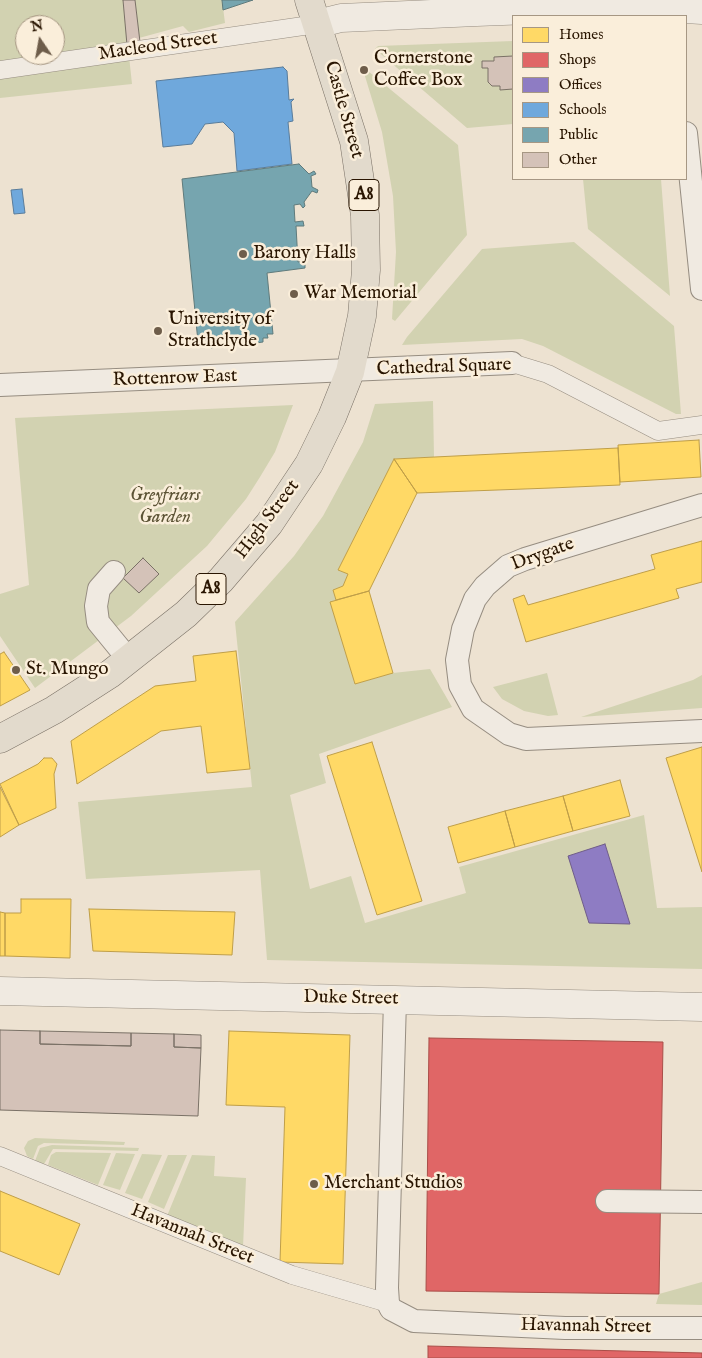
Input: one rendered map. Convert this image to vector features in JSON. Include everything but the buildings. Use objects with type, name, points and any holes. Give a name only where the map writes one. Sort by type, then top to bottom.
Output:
[{"type":"main road","name":"Castle Street","points":[[313,12],[354,141],[366,215],[366,270],[362,316],[350,372]]},
{"type":"main road","name":"High Street","points":[[0,739],[54,710],[129,660],[197,603],[221,580],[269,524],[296,484],[324,436],[350,372]]},
{"type":"street","points":[[313,12],[341,18],[418,7],[673,12],[702,10]]},
{"type":"street","name":"Macleod Street","points":[[0,70],[313,12]]},
{"type":"street","points":[[687,143],[702,289]]},
{"type":"street","name":"Cathedral Square","points":[[350,372],[512,363],[548,374],[658,431],[702,425]]},
{"type":"street","name":"Rottenrow East","points":[[0,385],[350,372]]},
{"type":"street","name":"Drygate","points":[[702,505],[525,558],[508,566],[485,586],[476,599],[463,629],[457,660],[460,685],[466,699],[474,709],[509,734],[526,739],[702,731]]},
{"type":"street","points":[[114,572],[99,589],[96,606],[98,622],[129,660]]},
{"type":"street","name":"Duke Street","points":[[0,991],[702,1007]]},
{"type":"street","points":[[388,1303],[395,1000]]},
{"type":"street","name":"Havannah Street","points":[[0,1156],[292,1275],[388,1303],[398,1314],[414,1321],[565,1328],[702,1328]]},
{"type":"street","points":[[606,1201],[702,1202]]},
{"type":"green space","points":[[0,0],[123,0],[132,84],[0,98]]},
{"type":"green space","points":[[135,0],[222,0],[225,23],[189,32],[183,26],[139,38]]},
{"type":"green space","points":[[512,41],[512,124],[467,128],[375,49],[378,46]]},
{"type":"green space","points":[[368,71],[458,145],[467,235],[395,321],[392,319],[396,252],[393,196],[382,132],[364,73]]},
{"type":"green space","points":[[583,180],[661,180],[670,296],[588,229]]},
{"type":"green space","points":[[574,242],[674,326],[681,414],[676,414],[543,346],[522,339],[402,345],[482,249]]},
{"type":"green space","points":[[433,401],[434,457],[394,459],[338,570],[348,574],[343,586],[333,590],[336,600],[331,602],[355,684],[393,673],[430,669],[452,707],[319,754],[326,783],[290,795],[310,889],[351,876],[365,923],[466,893],[459,867],[644,815],[657,908],[702,907],[702,969],[267,960],[260,870],[86,879],[78,802],[252,787],[235,622],[294,556],[323,516],[363,442],[375,404]]},
{"type":"green space","name":"Greyfriars Garden","points":[[293,405],[275,452],[260,477],[246,499],[207,546],[131,616],[35,688],[0,636],[0,594],[29,585],[15,418]]},
{"type":"green space","points":[[547,673],[558,715],[548,716],[524,711],[502,699],[493,687]]},
{"type":"green space","points":[[702,675],[702,708],[581,717],[693,680]]},
{"type":"green space","points":[[35,1138],[125,1142],[124,1145],[44,1143],[38,1146],[33,1159],[27,1156],[24,1148],[28,1141]]},
{"type":"green space","points":[[52,1145],[139,1148],[138,1151],[53,1149],[44,1164],[35,1161],[40,1148]]},
{"type":"green space","points":[[56,1152],[111,1153],[98,1185],[48,1165],[51,1155]]},
{"type":"green space","points":[[116,1153],[135,1154],[120,1190],[103,1185]]},
{"type":"green space","points":[[142,1154],[162,1155],[142,1199],[125,1193]]},
{"type":"green space","points":[[168,1155],[187,1155],[164,1209],[148,1202]]},
{"type":"green space","points":[[192,1155],[215,1156],[214,1176],[246,1178],[243,1247],[167,1216]]},
{"type":"green space","points":[[702,1282],[702,1305],[656,1304],[659,1294]]},
{"type":"place","name":"Cornerstone Coffee Box","points":[[364,70]]},
{"type":"place","name":"Barony Halls","points":[[243,254]]},
{"type":"place","name":"War Memorial","points":[[294,294]]},
{"type":"place","name":"University of Strathclyde","points":[[158,331]]},
{"type":"place","name":"St. Mungo","points":[[16,670]]},
{"type":"place","name":"Merchant Studios","points":[[314,1184]]}]
